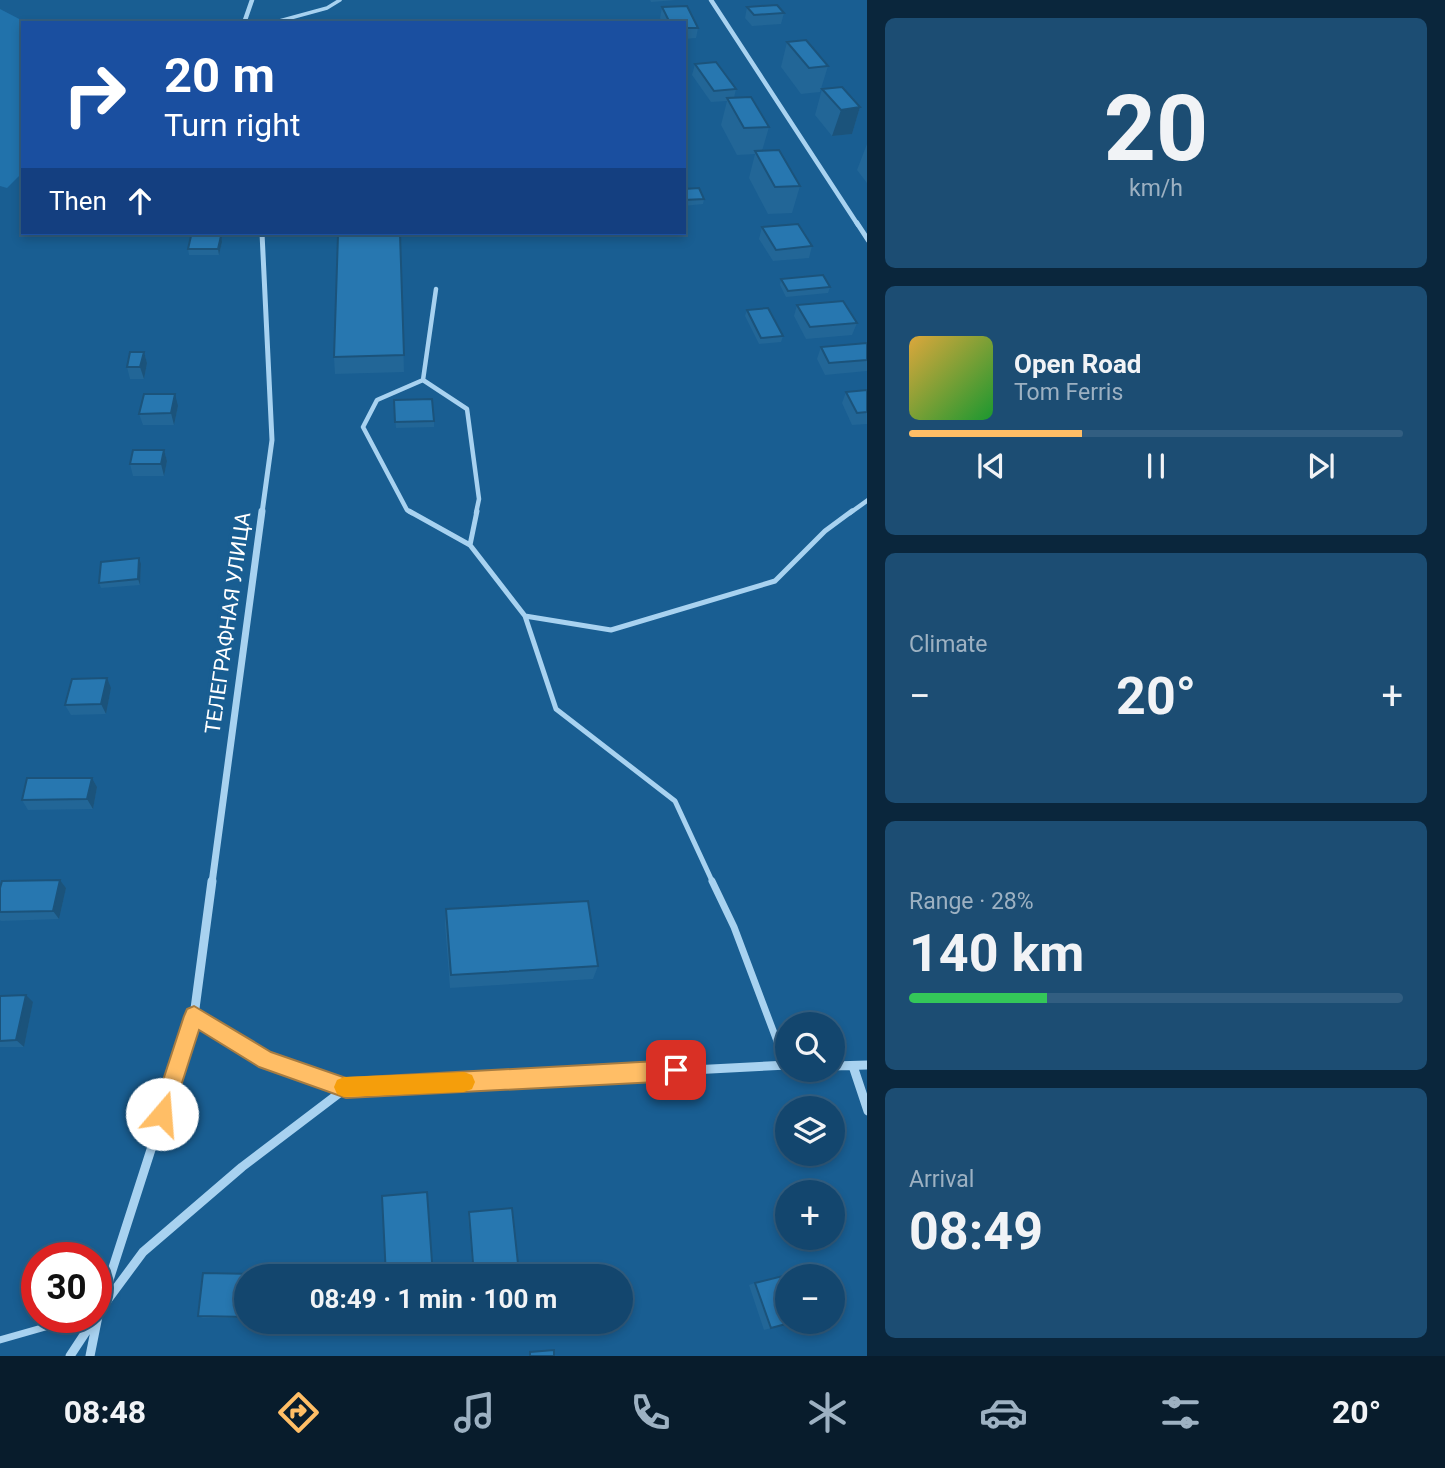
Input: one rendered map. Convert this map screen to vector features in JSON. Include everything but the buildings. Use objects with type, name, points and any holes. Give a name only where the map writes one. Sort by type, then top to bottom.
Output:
[{"type":"street","points":[[245,21],[252,0]]},
{"type":"street","points":[[711,0],[867,240]]},
{"type":"street","name":"ТЕЛЕГРАФНАЯ УЛИЦА","points":[[112,1268],[194,1016],[272,440],[262,235]]},
{"type":"street","points":[[194,1016],[266,1060],[346,1088],[775,1066]]},
{"type":"street","points":[[845,1066],[867,1065]]},
{"type":"street","points":[[853,1066],[867,1111]]},
{"type":"street","points":[[112,1294],[143,1252],[242,1167],[346,1088]]},
{"type":"street","points":[[71,1356],[85,1333]]},
{"type":"street","points":[[90,1356],[94,1333]]},
{"type":"lane","points":[[279,21],[327,8],[340,0]]},
{"type":"lane","points":[[423,380],[436,289]]},
{"type":"lane","points":[[423,380],[377,400],[363,427],[407,510],[470,545],[525,616],[556,709],[675,801],[734,927],[775,1034]]},
{"type":"lane","points":[[423,380],[467,409],[479,499],[470,545]]},
{"type":"lane","points":[[525,616],[611,629],[775,581],[825,531],[867,500]]},
{"type":"lane","points":[[0,1340],[24,1333]]},
{"type":"shaded area","points":[[0,9],[23,21],[21,21],[21,174],[7,188],[0,186]]},
{"type":"slow traffic","points":[[344,1087],[464,1082]]},
{"type":"route","points":[[162,1114],[194,1016],[266,1060],[346,1088],[676,1070]]}]
